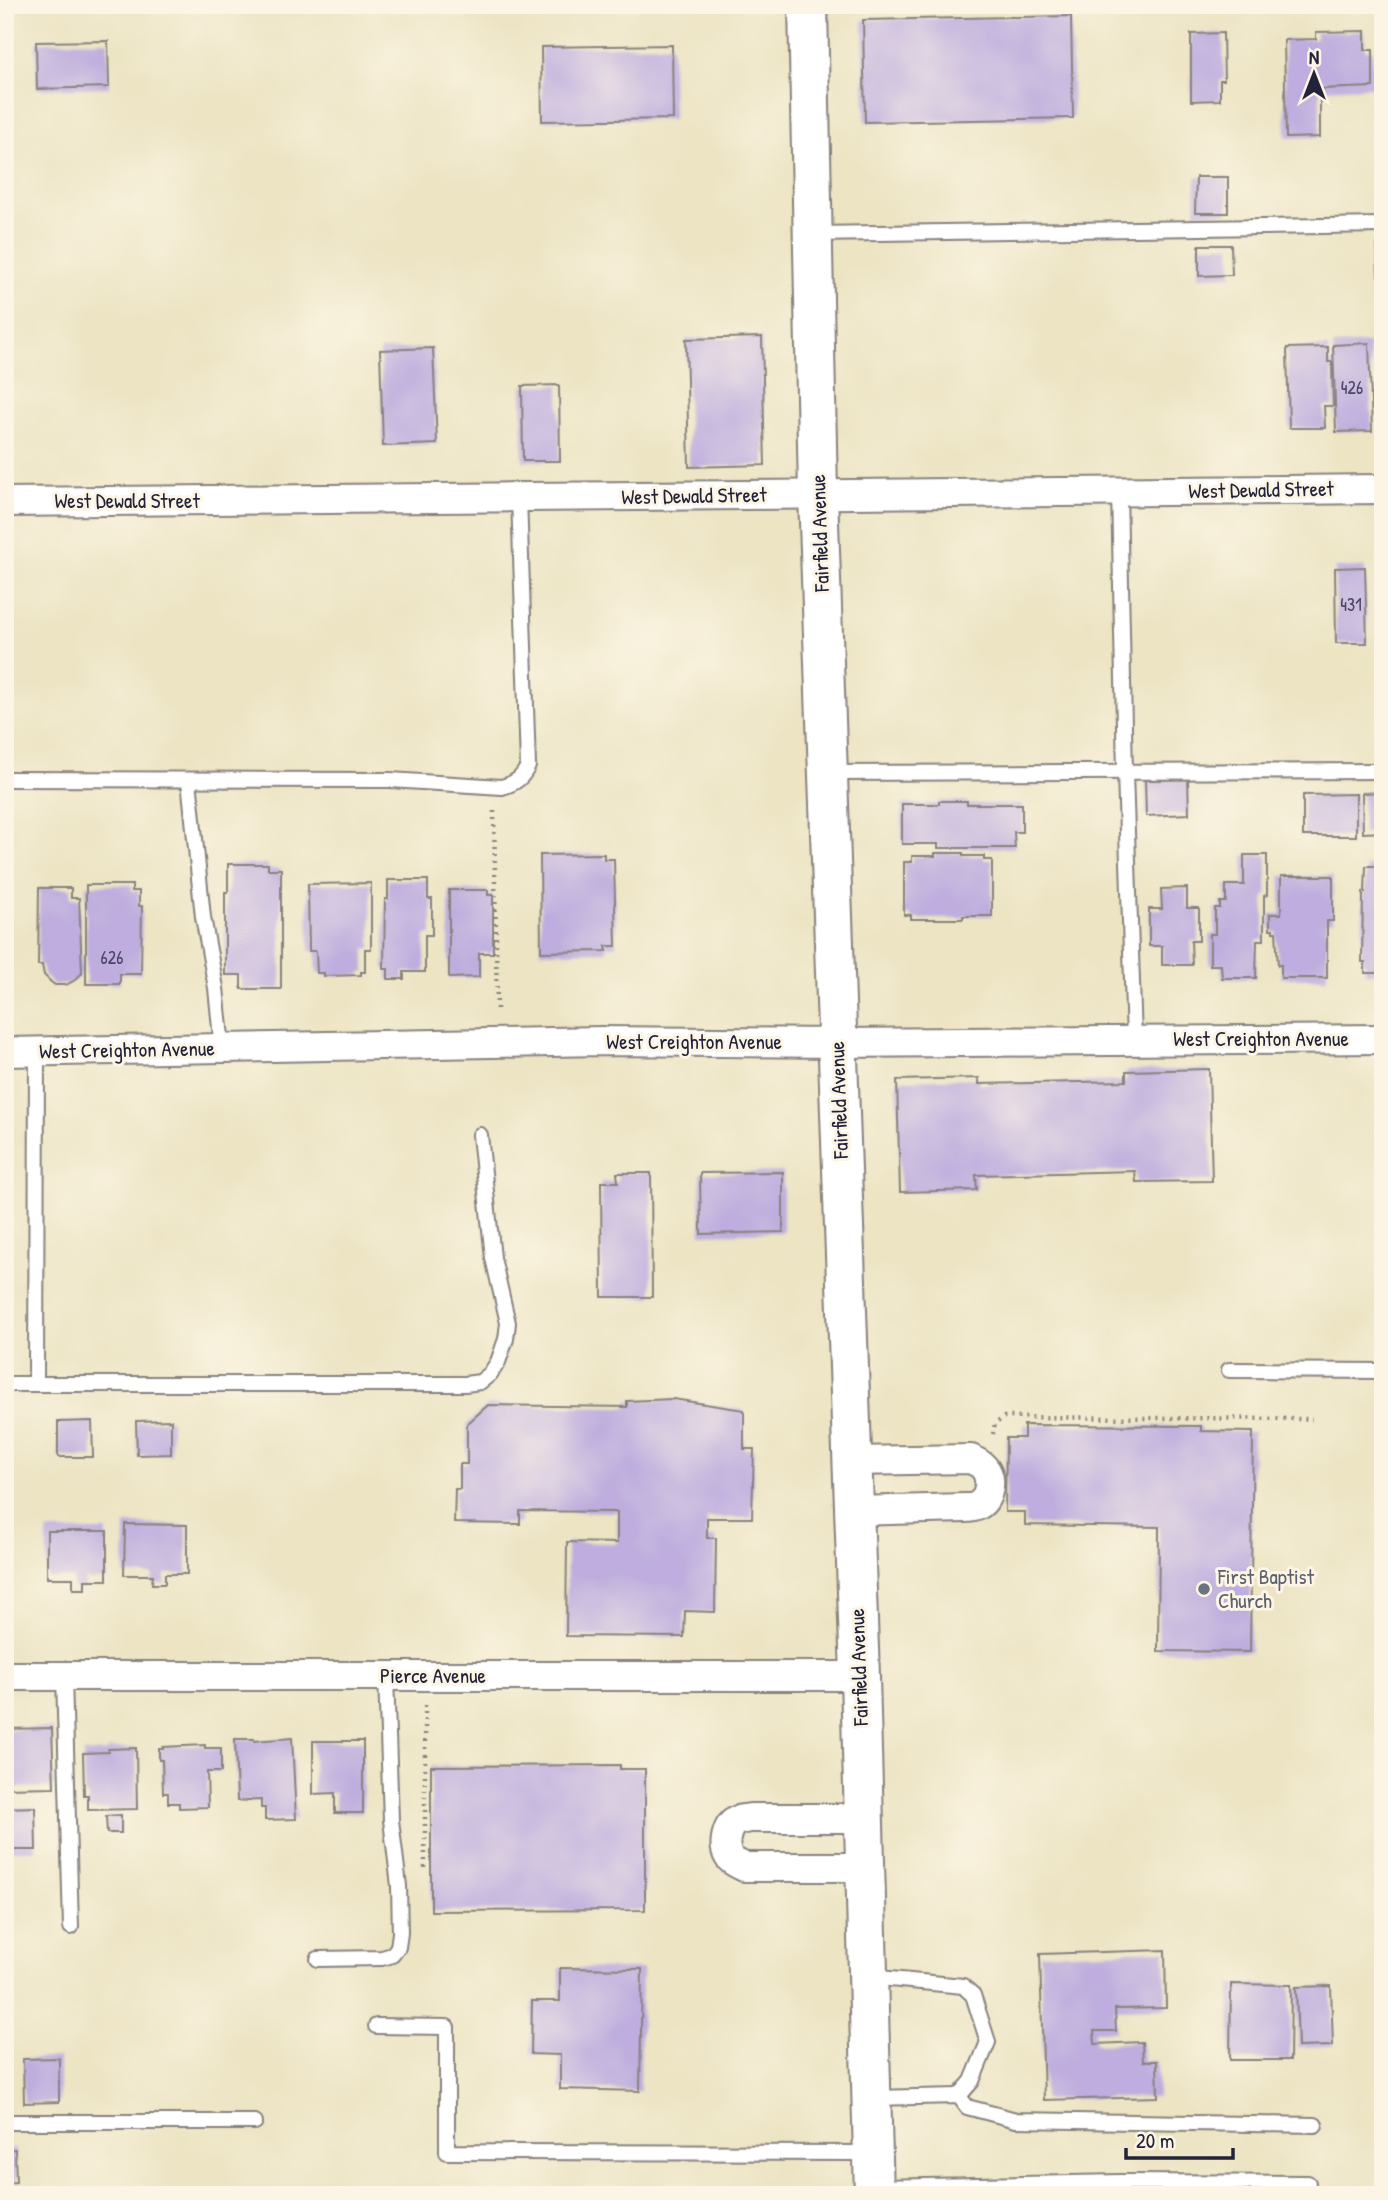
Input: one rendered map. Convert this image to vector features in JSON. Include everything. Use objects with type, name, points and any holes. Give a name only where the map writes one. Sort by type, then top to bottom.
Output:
[{"type":"main road","name":"Fairfield Avenue","points":[[808,5],[818,494],[860,1676],[874,2179]]},
{"type":"street","name":"West Dewald Street","points":[[5,502],[1383,489]]},
{"type":"street","name":"West Creighton Avenue","points":[[5,1052],[602,1041],[838,1043],[1383,1039]]},
{"type":"street","points":[[852,1461],[971,1459],[985,1469],[988,1477],[988,1492],[977,1506],[854,1511]]},
{"type":"street","name":"Pierce Avenue","points":[[5,1676],[860,1676]]},
{"type":"street","points":[[864,1818],[738,1820],[727,1834],[726,1850],[730,1858],[744,1867],[865,1867]]},
{"type":"lane","points":[[813,234],[1383,225]]},
{"type":"lane","points":[[1119,491],[1134,1040]]},
{"type":"lane","points":[[5,779],[390,780],[493,786],[512,784],[522,778],[528,766],[519,497]]},
{"type":"lane","points":[[828,773],[1383,771]]},
{"type":"lane","points":[[189,780],[203,917],[216,988],[222,1048]]},
{"type":"lane","points":[[36,1384],[37,1052]]},
{"type":"lane","points":[[5,1384],[480,1382],[491,1374],[498,1362],[508,1323],[493,1258],[480,1135]]},
{"type":"lane","points":[[1229,1370],[1383,1371]]},
{"type":"lane","points":[[64,1676],[71,1927]]},
{"type":"lane","points":[[318,1959],[382,1958],[392,1955],[398,1947],[399,1898],[391,1820],[386,1676]]},
{"type":"lane","points":[[868,1976],[962,1986],[973,1995],[988,2042],[972,2081],[958,2096],[872,2098]]},
{"type":"lane","points":[[376,2026],[447,2027],[447,2151],[874,2179],[1308,2183]]},
{"type":"lane","points":[[958,2096],[967,2107],[1016,2120],[1315,2125]]},
{"type":"lane","points":[[5,2122],[255,2122]]},
{"type":"path","points":[[493,786],[497,1010]]},
{"type":"path","points":[[985,1469],[993,1447],[995,1424],[1004,1417],[1312,1419]]},
{"type":"path","points":[[425,1676],[425,1874]]},
{"type":"building","points":[[1071,16],[1073,118],[865,122],[863,20]]},
{"type":"building","points":[[1365,31],[1365,50],[1373,50],[1373,87],[1320,89],[1320,137],[1286,138],[1284,40],[1316,39],[1316,32]]},
{"type":"building","points":[[1223,33],[1224,80],[1220,80],[1220,100],[1191,101],[1191,34]]},
{"type":"building","points":[[108,41],[109,87],[37,89],[36,42]]},
{"type":"building","points":[[672,45],[673,119],[542,121],[541,47]]},
{"type":"building","points":[[1196,177],[1228,177],[1228,213],[1195,213]]},
{"type":"building","points":[[1377,244],[1383,244],[1383,275],[1378,276]]},
{"type":"building","points":[[1199,245],[1231,245],[1232,275],[1199,276]]},
{"type":"building","points":[[762,337],[765,465],[689,467],[686,339]]},
{"type":"building","points":[[1369,343],[1372,431],[1336,432],[1333,345]]},
{"type":"building","points":[[1328,347],[1328,362],[1332,362],[1333,406],[1324,406],[1325,428],[1289,428],[1287,348]]},
{"type":"building","points":[[433,348],[437,444],[383,446],[380,350]]},
{"type":"building","points":[[559,385],[560,461],[523,461],[522,386]]},
{"type":"building","points":[[1365,567],[1367,643],[1336,643],[1335,568]]},
{"type":"building","points":[[1188,779],[1189,814],[1146,816],[1145,780]]},
{"type":"building","points":[[1383,792],[1383,832],[1363,833],[1362,793]]},
{"type":"building","points":[[1356,794],[1356,836],[1303,836],[1303,795]]},
{"type":"building","points":[[939,801],[1022,804],[1022,832],[1014,832],[1015,848],[938,848],[938,844],[902,844],[902,804],[939,804]]},
{"type":"building","points":[[935,853],[963,853],[963,856],[984,856],[984,860],[992,860],[992,916],[911,919],[911,915],[904,915],[904,862],[912,862],[912,856],[935,856]]},
{"type":"building","points":[[604,854],[604,859],[614,859],[616,946],[606,946],[607,951],[541,952],[540,855]]},
{"type":"building","points":[[1244,855],[1267,855],[1264,940],[1257,940],[1256,978],[1222,978],[1221,965],[1210,965],[1210,934],[1215,934],[1215,908],[1220,908],[1220,902],[1226,902],[1226,885],[1244,885]]},
{"type":"building","points":[[228,864],[268,864],[268,869],[281,869],[281,989],[241,989],[241,975],[225,975],[225,892],[228,892]]},
{"type":"building","points":[[1366,866],[1383,866],[1383,966],[1378,966],[1378,973],[1365,973],[1365,962],[1362,962]]},
{"type":"building","points":[[1281,876],[1333,876],[1333,921],[1327,921],[1327,978],[1281,978],[1276,932],[1270,929],[1270,914],[1281,914]]},
{"type":"building","points":[[388,880],[428,880],[428,899],[432,899],[432,935],[425,935],[425,972],[404,972],[404,979],[388,979],[388,969],[384,969],[385,899],[388,899]]},
{"type":"building","points":[[371,883],[371,949],[365,949],[365,972],[361,972],[361,975],[324,976],[324,973],[317,973],[316,951],[309,951],[308,884]]},
{"type":"building","points":[[86,885],[132,885],[132,891],[139,891],[139,906],[142,906],[141,974],[120,974],[120,984],[86,984]]},
{"type":"building","points":[[39,888],[71,888],[71,898],[79,898],[82,973],[66,985],[55,985],[44,975],[42,965],[38,965]]},
{"type":"building","points":[[1187,888],[1187,908],[1199,908],[1199,941],[1191,941],[1192,965],[1162,965],[1162,946],[1149,946],[1149,909],[1162,909],[1161,889]]},
{"type":"building","points":[[449,890],[488,890],[488,895],[493,895],[493,953],[479,953],[479,977],[449,978]]},
{"type":"building","points":[[1209,1069],[1212,1181],[1136,1182],[1135,1171],[976,1175],[977,1190],[900,1192],[897,1080],[979,1078],[979,1084],[1126,1081],[1126,1071]]},
{"type":"building","points":[[783,1172],[783,1232],[701,1234],[700,1173]]},
{"type":"building","points":[[617,1173],[651,1173],[652,1297],[602,1297],[601,1182],[618,1182]]},
{"type":"building","points":[[673,1399],[744,1410],[744,1449],[754,1449],[752,1518],[707,1518],[707,1538],[716,1538],[715,1612],[685,1611],[684,1637],[566,1636],[567,1542],[617,1543],[617,1512],[520,1511],[520,1524],[454,1523],[455,1489],[460,1489],[460,1464],[467,1464],[467,1424],[488,1405],[627,1407],[627,1401]]},
{"type":"building","points":[[171,1420],[171,1454],[137,1455],[136,1421]]},
{"type":"building","points":[[92,1421],[93,1457],[58,1457],[58,1422]]},
{"type":"building","name":"First Baptist Church","points":[[1024,1425],[1201,1426],[1201,1431],[1253,1432],[1250,1652],[1158,1651],[1159,1527],[1025,1525],[1025,1512],[1005,1512],[1006,1438],[1024,1438]]},
{"type":"building","points":[[125,1524],[187,1525],[187,1574],[165,1574],[165,1584],[152,1584],[153,1575],[124,1575]]},
{"type":"building","points":[[47,1531],[107,1531],[107,1580],[85,1580],[85,1589],[73,1589],[73,1578],[47,1578]]},
{"type":"building","points":[[52,1728],[54,1787],[5,1788],[5,1729]]},
{"type":"building","points":[[292,1738],[296,1819],[265,1820],[265,1808],[261,1808],[261,1800],[237,1801],[235,1739],[254,1741]]},
{"type":"building","points":[[313,1741],[363,1741],[363,1813],[335,1813],[335,1793],[313,1794]]},
{"type":"building","points":[[205,1745],[205,1748],[221,1748],[221,1772],[207,1772],[208,1807],[179,1808],[179,1803],[168,1803],[168,1793],[163,1793],[159,1749]]},
{"type":"building","points":[[136,1748],[137,1809],[88,1810],[88,1795],[84,1795],[83,1753]]},
{"type":"building","points":[[620,1765],[620,1769],[645,1769],[645,1910],[431,1911],[431,1766]]},
{"type":"building","points":[[35,1807],[36,1850],[5,1850],[5,1808]]},
{"type":"building","points":[[121,1815],[121,1833],[107,1833],[106,1816]]},
{"type":"building","points":[[1165,1950],[1166,2008],[1115,2009],[1116,2031],[1094,2031],[1095,2044],[1142,2042],[1143,2061],[1157,2061],[1158,2097],[1044,2100],[1040,1954]]},
{"type":"building","points":[[560,1968],[642,1969],[640,2091],[560,2089],[560,2055],[531,2054],[532,2001],[560,2001]]},
{"type":"building","points":[[1231,1984],[1291,1985],[1290,2060],[1230,2060]]},
{"type":"building","points":[[1331,1986],[1333,2046],[1298,2047],[1296,1987]]},
{"type":"building","points":[[59,2058],[59,2102],[24,2103],[23,2059]]},
{"type":"building","points":[[15,2149],[16,2182],[5,2183],[5,2150]]},
{"type":"building","points":[[1237,2190],[1237,2195],[1084,2195],[1084,2192]]},
{"type":"place","name":"First Baptist Church","points":[[1204,1589]]}]
